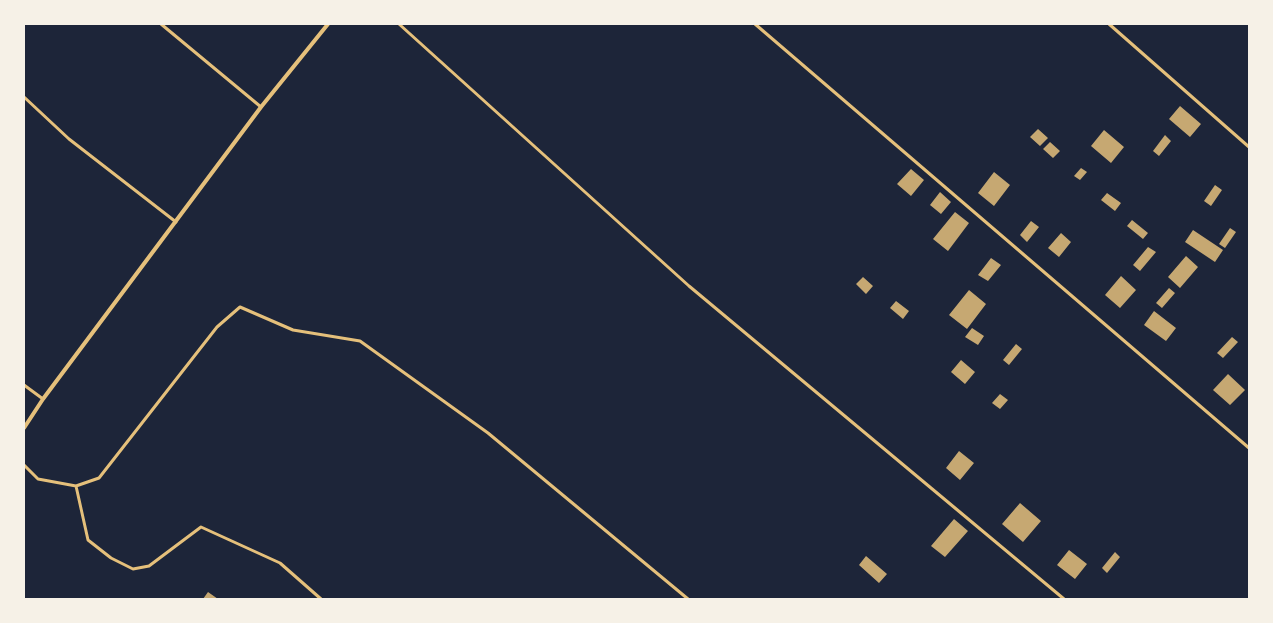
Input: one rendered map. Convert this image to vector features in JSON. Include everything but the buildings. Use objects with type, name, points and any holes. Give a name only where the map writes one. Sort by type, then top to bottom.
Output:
[{"type":"street","points":[[24,428],[43,399],[261,107],[328,24]]},
{"type":"lane","points":[[161,24],[261,107]]},
{"type":"lane","points":[[399,24],[689,286],[1064,599]]},
{"type":"lane","points":[[755,24],[1249,448]]},
{"type":"lane","points":[[1109,24],[1249,147]]},
{"type":"lane","points":[[24,97],[69,139],[176,222]]},
{"type":"lane","points":[[24,465],[38,479],[76,486],[99,478],[218,327],[240,307],[293,330],[360,341],[488,433],[688,599]]},
{"type":"lane","points":[[24,385],[43,399]]},
{"type":"lane","points":[[76,486],[88,540],[111,558],[133,569],[149,566],[201,527],[280,563],[321,599]]},
{"type":"shaded area","points":[[24,24],[1249,24],[1249,599],[24,599]]}]
